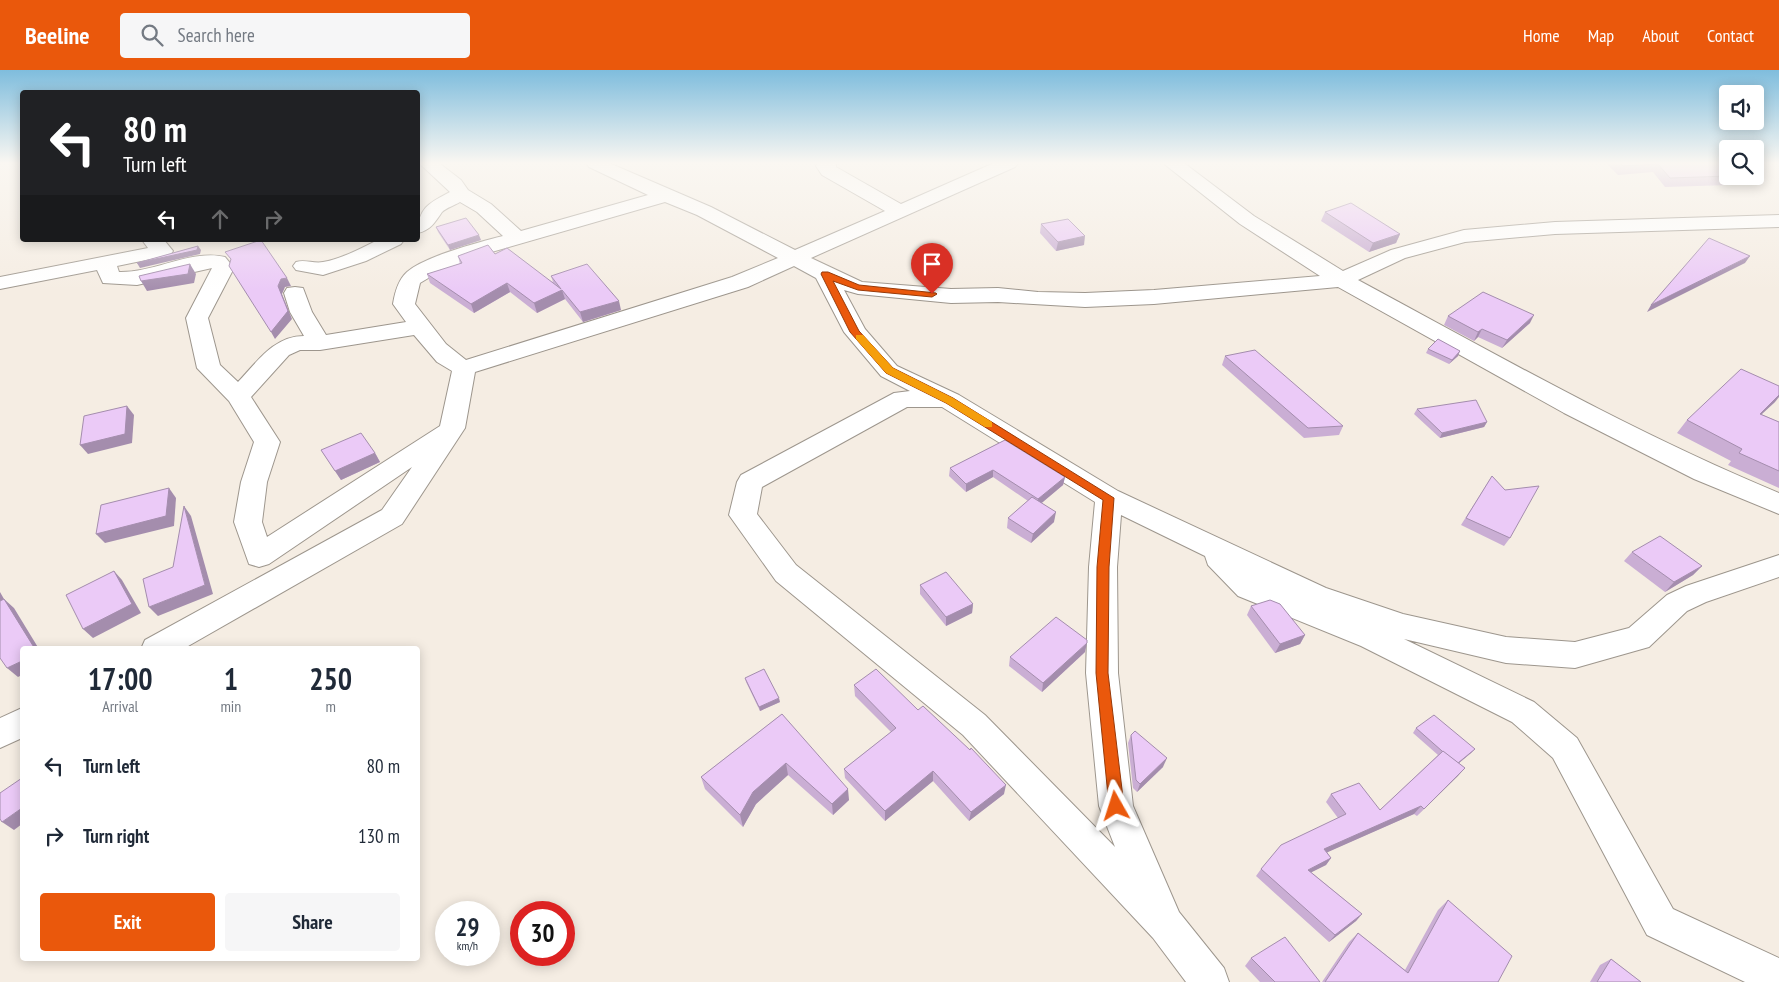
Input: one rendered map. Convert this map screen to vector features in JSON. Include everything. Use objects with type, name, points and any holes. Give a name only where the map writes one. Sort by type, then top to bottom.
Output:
[{"type":"street","points":[[420,226],[430,218],[434,208],[439,206]]},
{"type":"street","points":[[480,206],[517,238]]},
{"type":"street","points":[[631,206],[480,249],[415,275],[406,288],[404,304],[420,327],[453,364],[464,368],[740,282],[915,206]]},
{"type":"street","points":[[692,206],[825,274],[858,288],[951,296],[998,295],[1048,300],[1154,297],[1342,280],[1398,254],[1464,236],[1555,228],[1779,221]]},
{"type":"street","points":[[890,206],[901,212]]},
{"type":"street","points":[[1228,206],[1247,220],[1342,280],[1574,407],[1702,472],[1779,504]]},
{"type":"street","points":[[0,283],[55,270],[163,252],[154,242]]},
{"type":"street","points":[[303,266],[323,269],[360,258],[390,242]]},
{"type":"street","points":[[106,263],[111,278],[137,279],[216,260],[223,268],[197,318],[209,368],[238,396],[267,442],[254,482],[248,522],[259,556],[255,576],[236,605]]},
{"type":"street","points":[[825,274],[855,332],[889,370],[950,401],[1109,498],[1316,596],[1402,626],[1506,650],[1575,655],[1638,638],[1677,603],[1696,594],[1779,566]]},
{"type":"street","points":[[295,293],[302,312],[320,343]]},
{"type":"street","points":[[238,396],[281,350],[297,344],[320,343],[420,327]]},
{"type":"street","points":[[161,646],[392,517],[452,428],[464,368]]},
{"type":"street","points":[[950,401],[903,399],[750,482],[743,515],[786,572],[974,725],[1166,925],[1210,982]]},
{"type":"street","points":[[259,556],[452,428]]},
{"type":"street","points":[[1109,498],[1103,567],[1102,673],[1116,806],[1166,925]]},
{"type":"street","points":[[1207,545],[1248,588],[1372,637],[1523,712],[1564,748],[1660,922],[1779,978]]},
{"type":"street","points":[[0,734],[20,723]]},
{"type":"building","points":[[1344,206],[1355,206],[1400,234],[1373,243],[1325,212]]},
{"type":"building","points":[[466,218],[479,235],[448,245],[436,227]]},
{"type":"building","points":[[1068,219],[1085,236],[1058,242],[1041,224]]},
{"type":"building","points":[[1709,238],[1750,256],[1651,305]]},
{"type":"building","points":[[255,242],[262,242],[287,278],[281,279],[278,286],[288,311],[271,332],[229,266],[231,259],[225,252]]},
{"type":"building","points":[[488,245],[495,254],[507,248],[561,289],[551,276],[587,264],[619,301],[580,312],[562,290],[534,303],[507,283],[471,304],[427,274],[462,263],[458,256]]},
{"type":"building","points":[[198,246],[197,250],[137,263]]},
{"type":"building","points":[[190,264],[188,274],[141,281],[139,276]]},
{"type":"building","points":[[1483,292],[1534,315],[1507,340],[1482,329],[1478,332],[1448,316]]},
{"type":"building","points":[[1438,339],[1460,351],[1452,360],[1428,349]]},
{"type":"building","points":[[1255,350],[1343,426],[1308,428],[1225,356]]},
{"type":"building","points":[[1741,369],[1779,386],[1779,395],[1760,414],[1779,422],[1779,471],[1739,453],[1742,449],[1687,420]]},
{"type":"building","points":[[1476,400],[1487,422],[1442,433],[1417,409]]},
{"type":"building","points":[[127,406],[125,434],[80,445],[84,416]]},
{"type":"building","points":[[361,433],[375,453],[335,471],[321,450]]},
{"type":"building","points":[[1005,440],[1065,477],[1038,499],[993,470],[966,484],[950,468]]},
{"type":"building","points":[[1492,476],[1505,490],[1539,486],[1510,538],[1466,518]]},
{"type":"building","points":[[169,488],[166,516],[96,534],[101,505]]},
{"type":"building","points":[[1032,497],[1056,512],[1033,534],[1008,518]]},
{"type":"building","points":[[184,506],[205,585],[149,607],[143,579],[173,567]]},
{"type":"building","points":[[1660,536],[1702,566],[1674,582],[1632,552]]},
{"type":"building","points":[[114,571],[132,604],[83,629],[66,595]]},
{"type":"building","points":[[946,572],[973,604],[946,617],[920,585]]},
{"type":"building","points":[[4,599],[33,646],[20,646],[20,662],[7,668],[0,658],[0,601]]},
{"type":"building","points":[[1270,600],[1280,604],[1305,635],[1280,644],[1251,606]]},
{"type":"building","points":[[1056,617],[1087,640],[1087,643],[1043,683],[1010,657]]},
{"type":"building","points":[[764,669],[779,698],[759,707],[745,678]]},
{"type":"building","points":[[876,669],[918,710],[923,706],[970,750],[971,748],[1006,785],[971,812],[933,771],[885,811],[844,769],[896,728],[854,685]]},
{"type":"building","points":[[782,714],[848,789],[832,804],[786,763],[753,792],[740,815],[701,777]]},
{"type":"building","points":[[1434,715],[1475,749],[1458,763],[1416,728]]},
{"type":"building","points":[[1135,731],[1167,758],[1140,784],[1136,780],[1131,735]]},
{"type":"building","points":[[1443,751],[1465,768],[1424,809],[1421,806],[1324,849],[1331,858],[1308,870],[1362,914],[1335,935],[1261,869],[1281,845],[1346,814],[1331,794],[1359,783],[1380,810]]},
{"type":"building","points":[[20,779],[20,809],[2,822],[0,819],[0,793]]},
{"type":"building","points":[[1448,900],[1512,956],[1498,982],[1325,982],[1358,933],[1408,973]]},
{"type":"building","points":[[1285,937],[1320,982],[1275,982],[1251,958]]},
{"type":"building","points":[[1611,959],[1641,982],[1597,982]]},
{"type":"slow traffic","points":[[859,337],[889,370],[950,401],[988,424]]},
{"type":"route","points":[[932,294],[858,288],[825,274],[855,332],[889,370],[950,401],[1109,498],[1103,567],[1102,673],[1116,806]]}]
